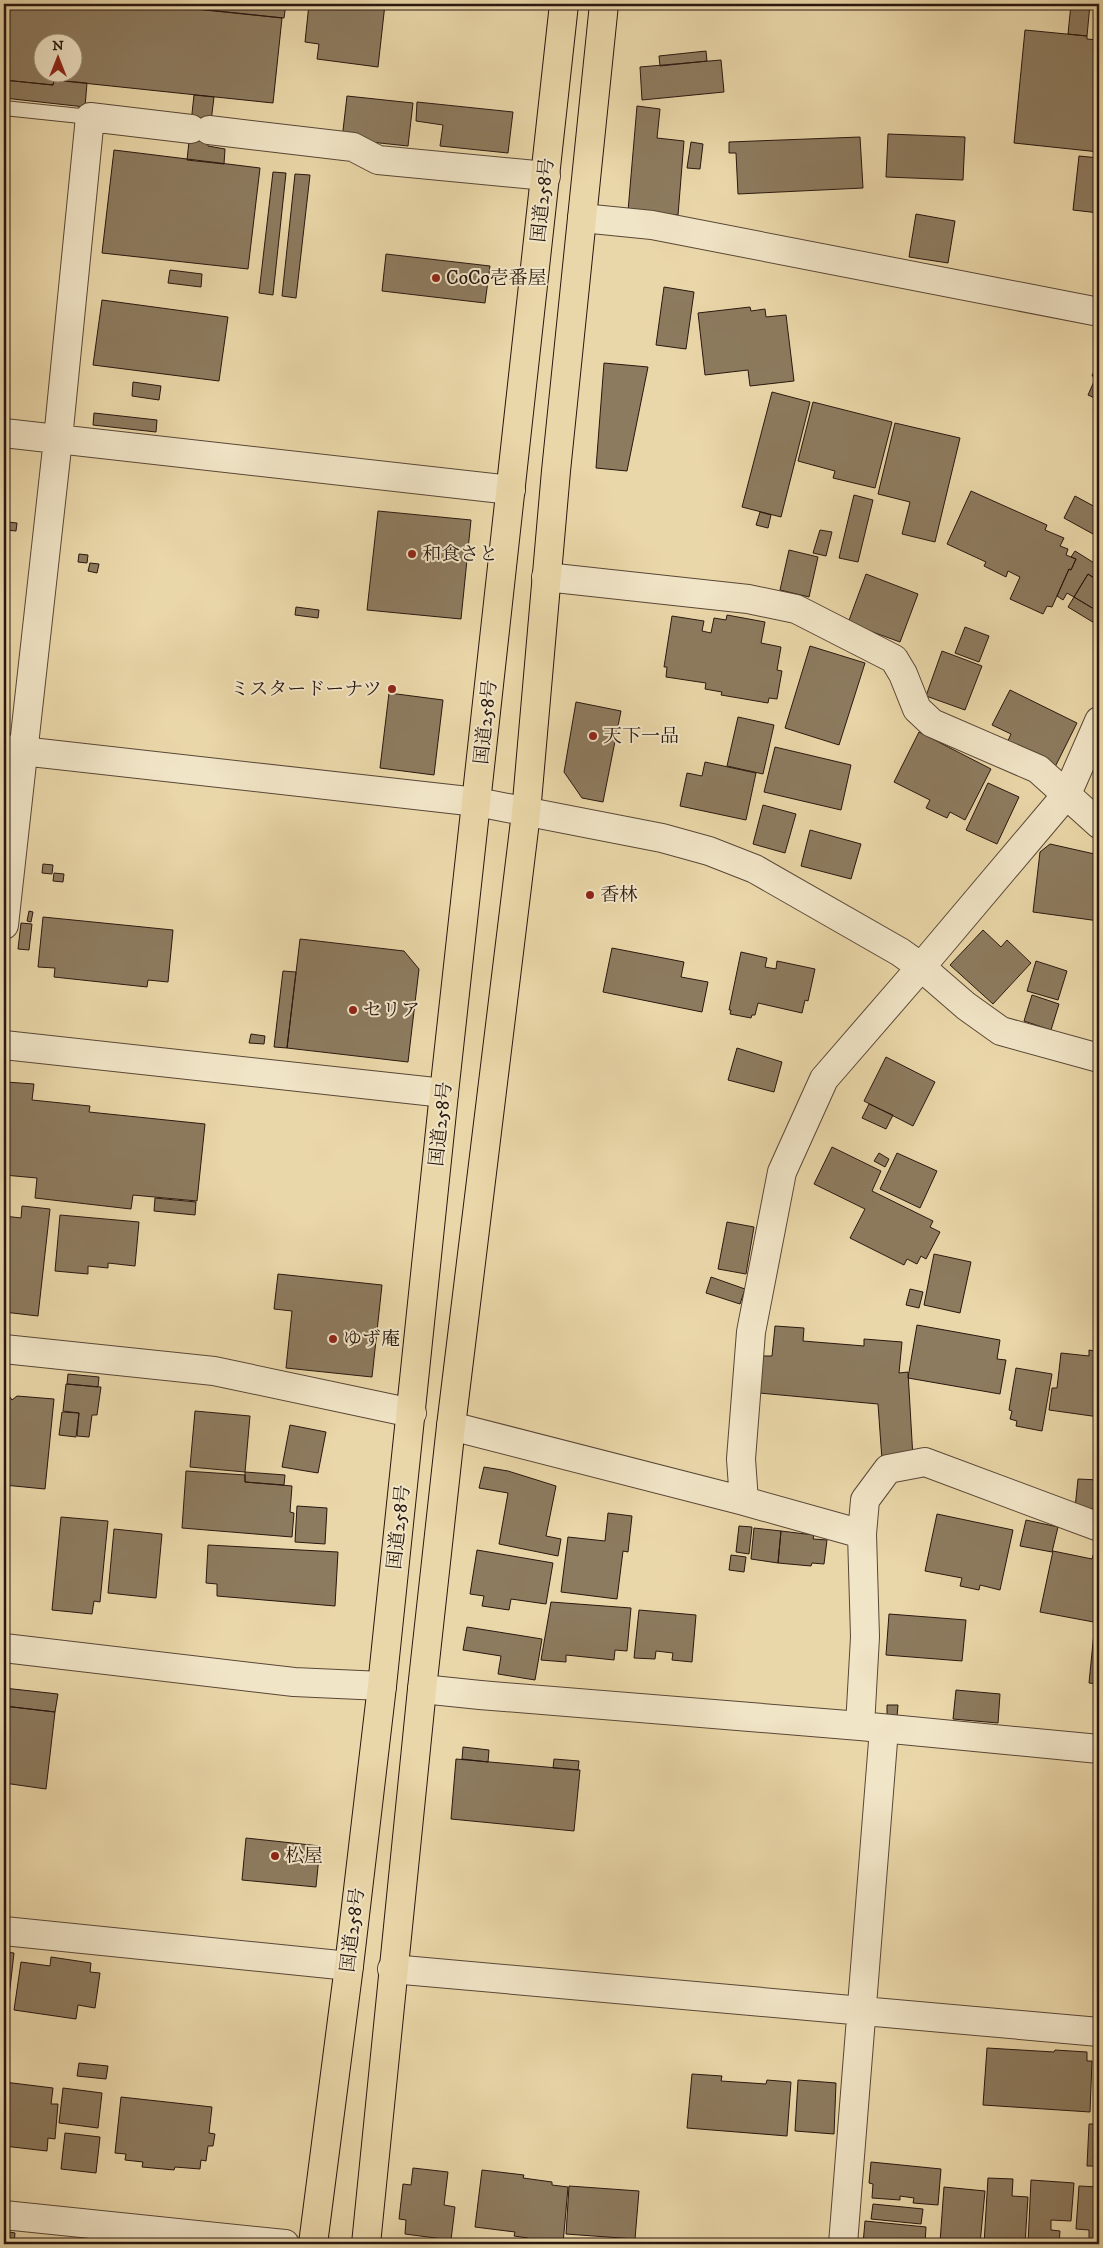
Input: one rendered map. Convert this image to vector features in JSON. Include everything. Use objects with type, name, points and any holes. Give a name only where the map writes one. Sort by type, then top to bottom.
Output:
[{"type":"highway","name":"国道258号","points":[[313,2244],[349,1966],[382,1686],[444,1093],[564,4]]},
{"type":"highway","points":[[366,2244],[392,1969],[451,1426],[526,813],[546,576],[604,4]]},
{"type":"street","points":[[4,925],[14,750],[58,439],[90,117],[353,147],[378,160],[546,176]]},
{"type":"street","points":[[582,218],[652,225],[1099,312]]},
{"type":"street","points":[[4,433],[511,490]]},
{"type":"street","points":[[546,576],[748,599],[796,609],[894,659],[904,674],[917,709],[932,723],[1038,769],[1099,824]]},
{"type":"street","points":[[744,1501],[741,1458],[751,1332],[782,1172],[824,1079],[1066,794],[1099,721]]},
{"type":"street","points":[[14,750],[476,802],[662,838],[709,851],[755,869],[900,952],[921,967],[966,1006],[1001,1031],[1099,1058]]},
{"type":"street","points":[[4,1045],[444,1093]]},
{"type":"street","points":[[4,1349],[214,1371],[412,1413]]},
{"type":"street","points":[[451,1426],[744,1501],[862,1534]]},
{"type":"street","points":[[843,2244],[862,2012],[872,1727],[864,1637],[862,1534],[864,1500],[888,1469],[925,1462],[1099,1527]]},
{"type":"street","points":[[4,1648],[294,1682],[382,1686]]},
{"type":"street","points":[[422,1688],[480,1695],[872,1727],[1099,1749]]},
{"type":"street","points":[[4,1931],[349,1966]]},
{"type":"street","points":[[392,1969],[1099,2032]]},
{"type":"street","points":[[4,2215],[285,2244]]},
{"type":"lane","points":[[4,108],[90,117]]},
{"type":"building","points":[[4,4],[147,4],[282,18],[273,103],[73,82],[82,82],[82,32],[32,32],[32,82],[54,82],[53,85],[4,80]]},
{"type":"building","points":[[199,4],[286,4],[284,18],[199,9]]},
{"type":"building","points":[[309,4],[385,4],[378,67],[317,59],[319,44],[305,42]]},
{"type":"building","points":[[1071,4],[1090,4],[1087,36],[1068,34]]},
{"type":"building","points":[[1025,30],[1087,36],[1087,39],[1098,40],[1096,59],[1099,59],[1099,152],[1014,143]]},
{"type":"building","points":[[706,51],[707,61],[660,66],[659,56]]},
{"type":"building","points":[[721,60],[724,92],[642,100],[640,67]]},
{"type":"building","points":[[4,80],[53,85],[54,82],[87,83],[85,107],[4,98]]},
{"type":"building","points":[[194,95],[214,97],[208,146],[225,149],[224,164],[187,160]]},
{"type":"building","points":[[347,96],[413,103],[408,146],[342,139]]},
{"type":"building","points":[[417,102],[513,112],[508,153],[440,146],[443,125],[416,121]]},
{"type":"building","points":[[637,106],[660,109],[657,138],[684,141],[678,215],[628,211]]},
{"type":"building","points":[[888,134],[965,137],[963,180],[886,177]]},
{"type":"building","points":[[860,137],[863,188],[738,194],[736,153],[729,153],[729,142]]},
{"type":"building","points":[[691,142],[703,144],[700,169],[687,168]]},
{"type":"building","points":[[114,150],[260,168],[248,269],[102,253]]},
{"type":"building","points":[[1079,156],[1099,158],[1099,213],[1073,210]]},
{"type":"building","points":[[273,172],[286,173],[273,295],[259,293]]},
{"type":"building","points":[[295,174],[310,175],[296,298],[282,296]]},
{"type":"building","points":[[916,214],[955,221],[948,263],[909,257]]},
{"type":"building","name":"CoCo壱番屋","points":[[386,254],[490,266],[485,303],[382,291]]},
{"type":"building","points":[[170,270],[202,274],[201,287],[168,283]]},
{"type":"building","points":[[664,287],[694,292],[686,349],[656,345]]},
{"type":"building","points":[[102,300],[228,317],[219,381],[93,365]]},
{"type":"building","points":[[750,307],[751,311],[765,309],[766,317],[786,315],[794,381],[750,386],[748,370],[705,375],[698,313]]},
{"type":"building","points":[[604,363],[648,367],[627,471],[596,468]]},
{"type":"building","points":[[1097,364],[1099,365],[1099,400],[1088,395],[1096,377],[1092,376]]},
{"type":"building","points":[[133,382],[161,386],[159,400],[132,396]]},
{"type":"building","points":[[772,392],[810,402],[781,517],[742,507]]},
{"type":"building","points":[[813,402],[892,422],[875,488],[833,478],[835,471],[798,461]]},
{"type":"building","points":[[94,413],[157,420],[156,432],[93,425]]},
{"type":"building","points":[[895,423],[960,438],[935,542],[902,534],[910,502],[878,494]]},
{"type":"building","points":[[971,491],[1047,525],[1045,530],[1064,538],[1060,546],[1068,549],[1066,555],[1076,559],[1071,570],[1069,569],[1052,607],[1047,606],[1043,614],[1010,599],[1020,577],[1008,571],[1006,577],[984,566],[986,562],[947,544]]},
{"type":"building","points":[[854,495],[873,500],[858,562],[839,558]]},
{"type":"building","points":[[1075,496],[1099,509],[1099,523],[1093,534],[1064,518]]},
{"type":"building","points":[[378,511],[471,520],[461,619],[367,610]]},
{"type":"building","points":[[760,512],[771,515],[768,528],[756,525]]},
{"type":"building","points":[[7,522],[17,523],[16,531],[6,530]]},
{"type":"building","points":[[820,530],[832,532],[826,556],[813,553]]},
{"type":"building","points":[[789,550],[818,557],[809,597],[780,590]]},
{"type":"building","points":[[1075,551],[1099,566],[1099,570],[1094,578],[1088,574],[1074,597],[1067,593],[1063,600],[1057,596],[1069,569],[1071,570],[1076,559],[1071,557]]},
{"type":"building","points":[[79,554],[88,555],[87,563],[78,562]]},
{"type":"building","points":[[90,563],[99,564],[97,573],[88,571]]},
{"type":"building","points":[[866,574],[918,594],[900,642],[848,623]]},
{"type":"building","points":[[1088,574],[1099,581],[1099,612],[1074,597]]},
{"type":"building","points":[[1074,597],[1099,612],[1096,624],[1068,607]]},
{"type":"building","points":[[296,607],[319,610],[318,618],[295,615]]},
{"type":"building","points":[[727,615],[765,622],[761,643],[781,647],[777,670],[782,671],[777,699],[769,698],[768,703],[721,695],[722,692],[705,689],[706,683],[666,677],[667,667],[664,667],[672,616],[704,621],[702,631],[711,633],[714,618],[726,620]]},
{"type":"building","points":[[965,627],[989,636],[979,662],[955,653]]},
{"type":"building","points":[[810,646],[865,663],[839,745],[785,728]]},
{"type":"building","points":[[942,651],[982,666],[965,710],[926,696]]},
{"type":"building","points":[[1010,690],[1077,723],[1055,767],[1007,743],[1011,734],[992,725]]},
{"type":"building","points":[[389,693],[443,700],[434,775],[380,768]]},
{"type":"building","points":[[576,702],[621,711],[603,802],[582,798],[564,772]]},
{"type":"building","points":[[738,717],[774,725],[763,774],[727,766]]},
{"type":"building","points":[[919,732],[991,769],[965,820],[950,812],[947,818],[926,808],[930,800],[894,782]]},
{"type":"building","points":[[775,747],[851,765],[841,810],[764,792]]},
{"type":"building","points":[[705,762],[756,773],[746,820],[680,806],[687,773],[702,776]]},
{"type":"building","points":[[988,783],[1019,797],[997,844],[966,830]]},
{"type":"building","points":[[763,805],[796,814],[785,853],[753,844]]},
{"type":"building","points":[[810,830],[861,844],[851,879],[801,866]]},
{"type":"building","points":[[1050,844],[1099,855],[1099,921],[1033,912],[1040,852]]},
{"type":"building","points":[[43,864],[53,865],[52,874],[42,873]]},
{"type":"building","points":[[54,873],[64,874],[63,882],[53,881]]},
{"type":"building","points":[[29,911],[33,912],[31,922],[27,921]]},
{"type":"building","points":[[43,917],[173,930],[168,982],[148,980],[147,987],[54,977],[55,968],[38,967]]},
{"type":"building","points":[[21,923],[32,924],[29,950],[18,949]]},
{"type":"building","points":[[983,930],[1001,947],[1007,940],[1031,963],[993,1004],[950,965]]},
{"type":"building","name":"セリア","points":[[300,939],[404,951],[419,969],[408,1062],[287,1048]]},
{"type":"building","points":[[612,948],[684,962],[681,977],[708,982],[702,1012],[603,992]]},
{"type":"building","points":[[741,952],[767,958],[765,967],[776,969],[777,961],[815,969],[808,1001],[805,1000],[802,1013],[758,1003],[755,1015],[752,1015],[751,1018],[730,1014],[731,1010],[729,1010]]},
{"type":"building","points":[[1036,961],[1067,971],[1058,1000],[1027,991]]},
{"type":"building","points":[[283,971],[296,972],[287,1048],[274,1047]]},
{"type":"building","points":[[1032,995],[1059,1004],[1051,1030],[1024,1021]]},
{"type":"building","points":[[251,1034],[265,1036],[264,1044],[249,1043]]},
{"type":"building","points":[[737,1048],[782,1062],[774,1092],[728,1080]]},
{"type":"building","points":[[886,1057],[935,1082],[913,1126],[864,1101]]},
{"type":"building","points":[[6,1082],[34,1084],[32,1100],[90,1106],[89,1112],[205,1124],[197,1201],[133,1195],[131,1209],[35,1198],[37,1178],[4,1175]]},
{"type":"building","points":[[869,1104],[893,1115],[886,1129],[862,1118]]},
{"type":"building","points":[[832,1147],[881,1171],[872,1191],[933,1221],[930,1227],[940,1232],[926,1259],[921,1256],[917,1264],[907,1259],[904,1265],[850,1238],[865,1209],[814,1184]]},
{"type":"building","points":[[879,1153],[889,1159],[885,1167],[874,1161]]},
{"type":"building","points":[[897,1153],[937,1171],[920,1208],[880,1189]]},
{"type":"building","points":[[155,1198],[196,1202],[195,1215],[154,1211]]},
{"type":"building","points":[[22,1206],[50,1209],[38,1316],[4,1312],[4,1216],[21,1218]]},
{"type":"building","points":[[60,1215],[139,1222],[135,1266],[108,1263],[108,1268],[88,1266],[88,1274],[55,1271]]},
{"type":"building","points":[[727,1222],[754,1227],[746,1274],[718,1269]]},
{"type":"building","points":[[934,1254],[971,1262],[960,1313],[924,1305]]},
{"type":"building","name":"ゆず庵","points":[[278,1274],[382,1285],[372,1377],[286,1368],[292,1311],[274,1309]]},
{"type":"building","points":[[711,1277],[745,1289],[740,1304],[706,1293]]},
{"type":"building","points":[[910,1289],[923,1292],[919,1308],[906,1305]]},
{"type":"building","points":[[917,1325],[1000,1340],[997,1359],[1006,1360],[1000,1394],[908,1378]]},
{"type":"building","points":[[775,1326],[804,1328],[803,1341],[864,1346],[864,1339],[902,1342],[899,1373],[908,1372],[913,1458],[882,1460],[878,1404],[759,1393],[763,1356],[772,1356]]},
{"type":"building","points":[[1089,1350],[1099,1352],[1099,1417],[1049,1410],[1052,1388],[1057,1388],[1061,1353],[1089,1356]]},
{"type":"building","points":[[1016,1368],[1052,1374],[1042,1431],[1016,1426],[1017,1421],[1010,1419],[1012,1411],[1009,1410]]},
{"type":"building","points":[[68,1374],[99,1377],[98,1387],[67,1384]]},
{"type":"building","points":[[66,1384],[101,1387],[97,1415],[92,1415],[89,1437],[77,1436],[79,1413],[63,1411]]},
{"type":"building","points":[[5,1390],[12,1400],[17,1396],[54,1399],[45,1489],[4,1485]]},
{"type":"building","points":[[195,1411],[250,1416],[245,1472],[190,1467]]},
{"type":"building","points":[[62,1412],[79,1413],[76,1437],[59,1435]]},
{"type":"building","points":[[290,1425],[326,1432],[318,1473],[282,1467]]},
{"type":"building","points":[[484,1467],[508,1471],[556,1486],[546,1536],[561,1539],[558,1556],[499,1544],[508,1493],[479,1488]]},
{"type":"building","points":[[186,1471],[245,1475],[245,1482],[292,1486],[290,1512],[294,1513],[292,1537],[182,1528]]},
{"type":"building","points":[[245,1472],[285,1475],[284,1485],[245,1482]]},
{"type":"building","points":[[1078,1479],[1099,1480],[1099,1509],[1075,1508]]},
{"type":"building","points":[[297,1506],[327,1508],[325,1544],[295,1542]]},
{"type":"building","points":[[608,1513],[632,1516],[628,1552],[623,1551],[617,1599],[561,1592],[568,1537],[605,1541]]},
{"type":"building","points":[[937,1514],[1013,1530],[1000,1590],[980,1585],[979,1590],[960,1586],[962,1578],[925,1571]]},
{"type":"building","points":[[61,1517],[108,1521],[100,1602],[94,1601],[92,1614],[52,1610]]},
{"type":"building","points":[[1026,1520],[1058,1527],[1052,1552],[1020,1546]]},
{"type":"building","points":[[739,1526],[752,1527],[749,1554],[736,1552]]},
{"type":"building","points":[[754,1528],[781,1531],[778,1563],[751,1559]]},
{"type":"building","points":[[114,1529],[162,1534],[156,1598],[108,1593]]},
{"type":"building","points":[[781,1531],[814,1535],[813,1539],[827,1540],[824,1564],[812,1563],[811,1566],[778,1563]]},
{"type":"building","points":[[208,1545],[338,1552],[335,1606],[217,1596],[217,1584],[206,1583]]},
{"type":"building","points":[[477,1550],[553,1563],[546,1604],[511,1599],[509,1610],[482,1606],[484,1596],[470,1594]]},
{"type":"building","points":[[1053,1551],[1092,1559],[1094,1552],[1099,1553],[1099,1623],[1040,1612]]},
{"type":"building","points":[[731,1555],[746,1557],[744,1572],[729,1570]]},
{"type":"building","points":[[551,1602],[631,1608],[627,1651],[615,1650],[614,1660],[566,1655],[566,1662],[541,1660]]},
{"type":"building","points":[[639,1610],[696,1615],[692,1662],[672,1660],[673,1653],[656,1651],[655,1659],[634,1658]]},
{"type":"building","points":[[889,1614],[966,1620],[962,1661],[886,1655]]},
{"type":"building","points":[[1095,1622],[1099,1623],[1099,1684],[1089,1683]]},
{"type":"building","points":[[467,1627],[542,1639],[535,1680],[498,1674],[501,1656],[463,1650]]},
{"type":"building","points":[[4,1688],[58,1694],[55,1712],[4,1706]]},
{"type":"building","points":[[956,1690],[1000,1694],[998,1723],[953,1719]]},
{"type":"building","points":[[887,1705],[898,1705],[897,1717],[887,1717]]},
{"type":"building","points":[[4,1706],[55,1712],[46,1789],[4,1783]]},
{"type":"building","points":[[463,1747],[489,1750],[488,1762],[462,1759]]},
{"type":"building","points":[[456,1759],[580,1770],[574,1831],[451,1819]]},
{"type":"building","points":[[554,1759],[579,1761],[578,1770],[553,1768]]},
{"type":"building","points":[[246,1838],[320,1846],[316,1887],[242,1880]]},
{"type":"building","points":[[4,1952],[14,1953],[4,2041]]},
{"type":"building","points":[[51,1957],[91,1963],[90,1972],[100,1973],[95,2008],[78,2005],[76,2019],[14,2010],[21,1962],[50,1966]]},
{"type":"building","points":[[987,2048],[1087,2052],[1087,2061],[1092,2061],[1090,2112],[983,2105]]},
{"type":"building","points":[[79,2063],[108,2066],[106,2079],[77,2076]]},
{"type":"building","points":[[692,2074],[722,2076],[721,2081],[766,2084],[767,2080],[791,2082],[787,2136],[687,2128]]},
{"type":"building","points":[[798,2080],[836,2083],[834,2134],[795,2131]]},
{"type":"building","points":[[4,2082],[53,2088],[51,2104],[58,2104],[55,2139],[48,2138],[47,2151],[4,2146]]},
{"type":"building","points":[[63,2088],[102,2093],[98,2128],[59,2123]]},
{"type":"building","points":[[121,2097],[212,2107],[209,2133],[215,2134],[213,2146],[208,2146],[206,2161],[201,2160],[200,2169],[175,2167],[174,2170],[142,2167],[143,2162],[125,2160],[126,2154],[115,2153]]},
{"type":"building","points":[[1089,2124],[1097,2124],[1094,2166],[1087,2166]]},
{"type":"building","points":[[65,2133],[100,2137],[96,2173],[61,2169]]},
{"type":"building","points":[[871,2162],[941,2169],[938,2205],[913,2203],[914,2198],[900,2196],[900,2200],[872,2198],[873,2184],[869,2183]]},
{"type":"building","points":[[413,2168],[448,2172],[444,2205],[455,2207],[451,2240],[405,2234],[406,2220],[399,2219],[403,2184],[411,2185]]},
{"type":"building","points":[[482,2170],[524,2175],[523,2178],[552,2182],[552,2185],[568,2187],[563,2244],[530,2244],[528,2238],[514,2236],[515,2232],[475,2227]]},
{"type":"building","points":[[988,2178],[1013,2179],[1012,2196],[1028,2197],[1025,2244],[984,2244]]},
{"type":"building","points":[[1031,2180],[1074,2183],[1071,2221],[1051,2220],[1051,2230],[1060,2231],[1059,2244],[1028,2244]]},
{"type":"building","points":[[569,2186],[639,2191],[635,2239],[566,2234]]},
{"type":"building","points":[[1079,2186],[1099,2187],[1099,2244],[1089,2244],[1089,2230],[1076,2229]]},
{"type":"building","points":[[944,2187],[985,2191],[980,2244],[940,2242]]},
{"type":"building","points":[[873,2204],[923,2209],[921,2224],[871,2219]]},
{"type":"building","points":[[865,2221],[926,2227],[925,2244],[863,2244]]},
{"type":"building","points":[[4,2231],[15,2233],[14,2244],[4,2243]]},
{"type":"place","name":"CoCo壱番屋","points":[[436,278]]},
{"type":"place","name":"和食さと","points":[[412,554]]},
{"type":"place","name":"ミスタードーナツ","points":[[392,689]]},
{"type":"place","name":"天下一品","points":[[593,736]]},
{"type":"place","name":"香林","points":[[590,895]]},
{"type":"place","name":"セリア","points":[[353,1010]]},
{"type":"place","name":"ゆず庵","points":[[333,1339]]},
{"type":"place","name":"松屋","points":[[275,1856]]}]
